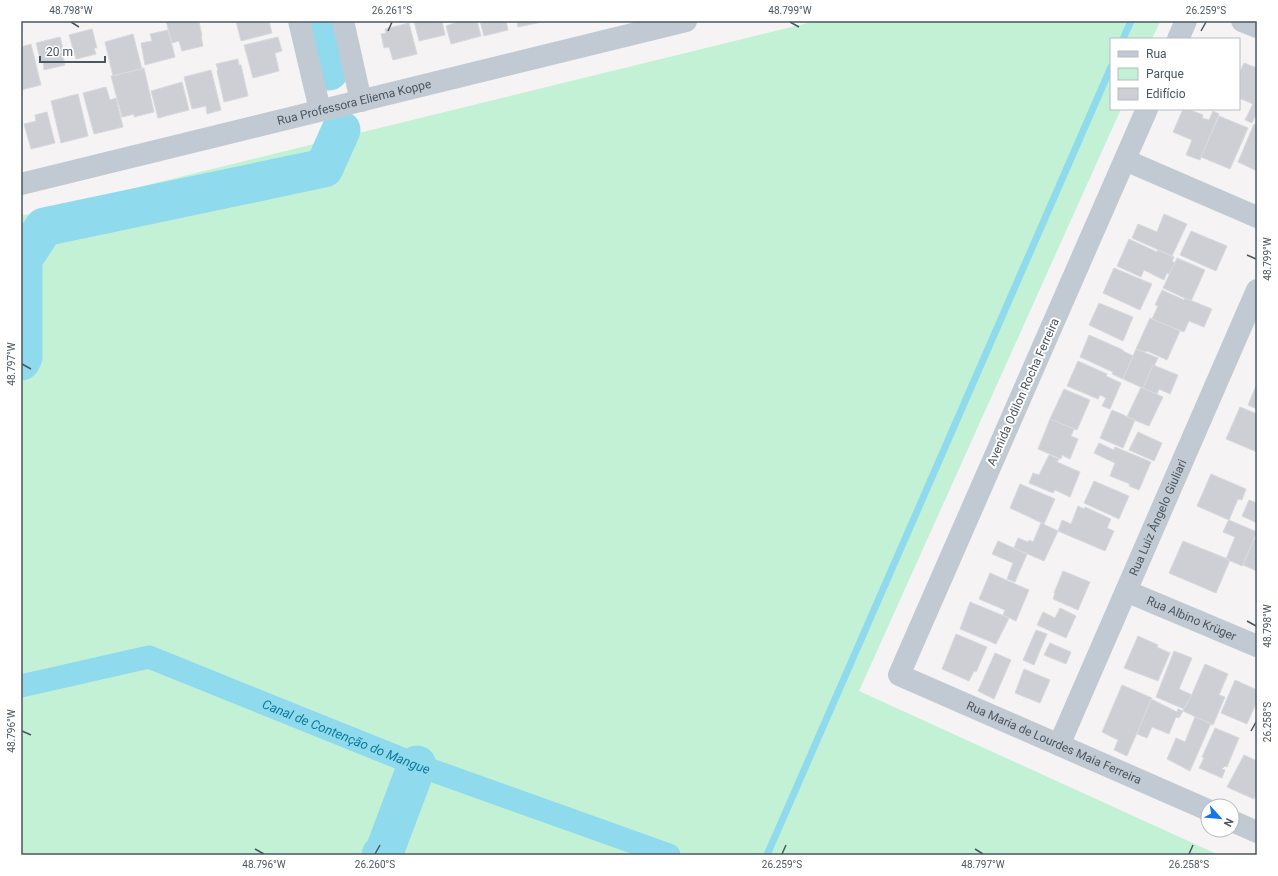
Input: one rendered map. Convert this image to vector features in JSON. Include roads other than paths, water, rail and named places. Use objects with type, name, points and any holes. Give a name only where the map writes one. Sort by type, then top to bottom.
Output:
[{"type":"street","points":[[299,21],[320,110]]},
{"type":"street","points":[[342,21],[361,101]]},
{"type":"street","name":"Rua Professora Eliema Koppe","points":[[21,184],[686,21]]},
{"type":"street","points":[[1178,38],[1186,21]]},
{"type":"street","points":[[1242,21],[1257,27]]},
{"type":"street","name":"Avenida Odilon Rocha Ferreira","points":[[899,675],[1147,110]]},
{"type":"street","points":[[1125,160],[1257,216]]},
{"type":"street","name":"Rua Luiz Ângelo Giuliari","points":[[1059,745],[1257,290]]},
{"type":"street","name":"Rua Albino Krüger","points":[[1126,591],[1257,646]]},
{"type":"street","name":"Rua Maria de Lourdes Maia Ferreira","points":[[899,675],[1200,807]]},
{"type":"street","points":[[1240,825],[1257,832]]},
{"type":"waterway","points":[[318,21],[329,71]]},
{"type":"waterway","points":[[1123,38],[1131,21]]},
{"type":"waterway","points":[[767,855],[1110,69]]},
{"type":"waterway","points":[[21,361],[23,357],[23,259],[44,227],[324,168],[341,130]]},
{"type":"waterway","name":"Canal de Contenção do Mangue","points":[[21,686],[149,657],[417,765],[669,855]]},
{"type":"waterway","points":[[381,855],[385,850],[417,765]]}]
